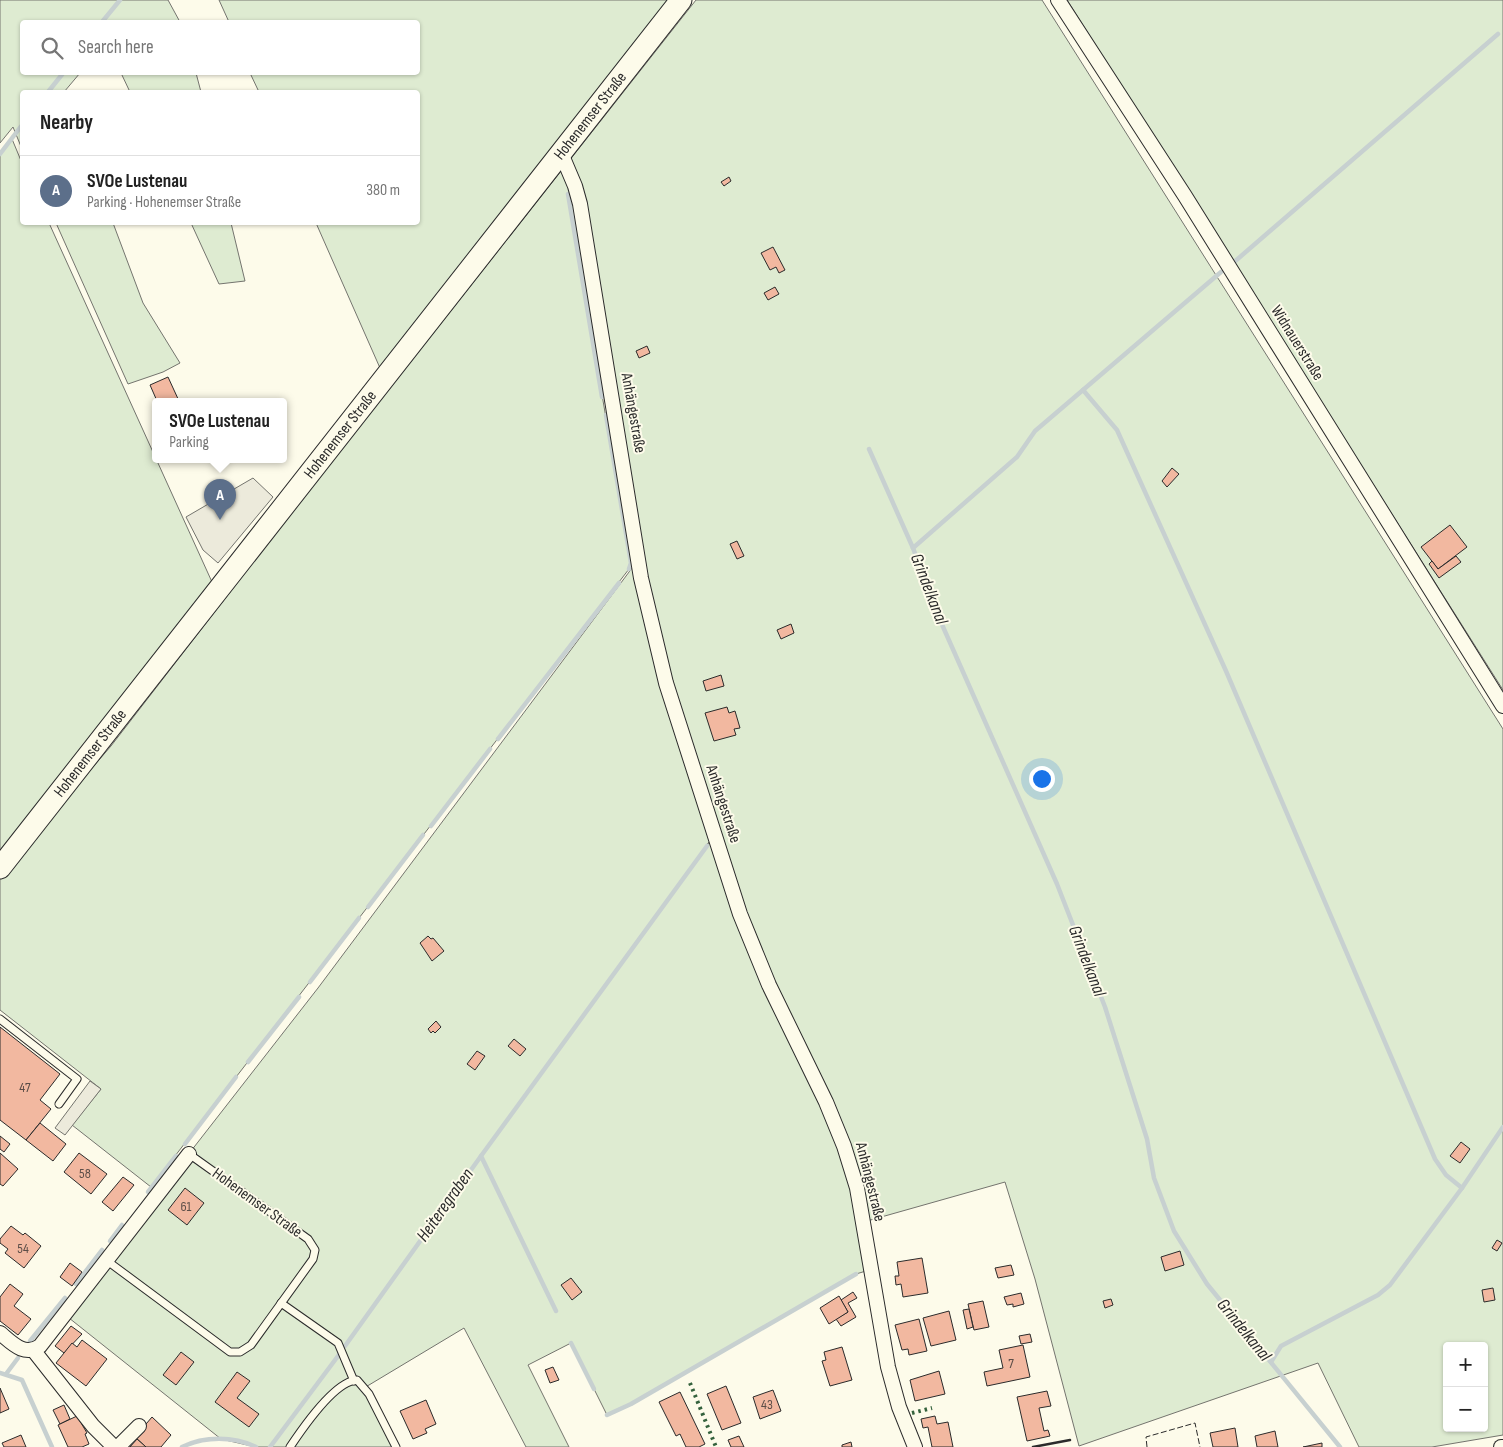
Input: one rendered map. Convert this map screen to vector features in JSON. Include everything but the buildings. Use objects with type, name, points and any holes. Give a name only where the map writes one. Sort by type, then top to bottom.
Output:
[{"type":"main road","name":"Hohenemser Straße","points":[[0,868],[681,0]]},
{"type":"street","name":"Widnauerstraße","points":[[1058,0],[1185,196],[1503,706]]},
{"type":"street","name":"Anhängestraße","points":[[561,154],[575,186],[580,204],[641,578],[666,683],[740,914],[769,985],[826,1102],[844,1146],[857,1188],[888,1367],[899,1407],[915,1447]]},
{"type":"street","name":"Hohenemser Straße","points":[[34,1351],[40,1346],[189,1154]]},
{"type":"street","points":[[0,1333],[21,1350],[34,1351],[93,1426],[116,1447],[139,1426]]},
{"type":"lane","points":[[0,1019],[78,1079],[59,1104]]},
{"type":"lane","name":"Hohenemser Straße","points":[[106,1260],[230,1352],[240,1352],[251,1345],[313,1259],[315,1250],[308,1239],[189,1154]]},
{"type":"lane","points":[[281,1303],[338,1342],[354,1380]]},
{"type":"lane","points":[[290,1447],[337,1388],[350,1380],[357,1380],[370,1394],[396,1447]]},
{"type":"green space","points":[[0,0],[168,0],[179,20],[20,20],[20,75],[78,75],[66,90],[20,90],[20,144],[13,127],[0,143]]},
{"type":"green space","points":[[219,0],[672,0],[380,368],[317,225],[420,225],[420,90],[258,90],[251,75],[420,75],[420,20],[228,20]]},
{"type":"green space","points":[[696,0],[1042,0],[1503,729],[1503,1435],[1432,1447],[1359,1447],[1318,1363],[1079,1446],[1035,1279],[1005,1182],[860,1223],[866,1271],[856,1274],[631,1404],[607,1415],[571,1343],[528,1365],[569,1447],[526,1447],[464,1328],[364,1388],[393,1447],[256,1447],[221,1439],[64,1314],[318,988],[641,556],[603,331],[591,331],[631,563],[629,569],[151,1187],[72,1125],[101,1089],[0,1010],[0,875],[111,746],[285,521]],"holes":[[[709,842],[633,947],[632,947]]]},
{"type":"green space","points":[[1067,0],[1503,0],[1503,690]]},
{"type":"green space","points":[[122,75],[197,75],[200,90],[129,90]]},
{"type":"green space","points":[[12,139],[20,158],[20,225],[50,225],[152,450],[152,463],[158,463],[212,582],[0,861],[0,155]]},
{"type":"green space","points":[[57,225],[114,225],[143,303],[180,363],[163,372],[128,384]]},
{"type":"green space","points":[[192,225],[231,225],[245,281],[219,284]]},
{"type":"shaded area","points":[[253,478],[273,497],[218,563],[203,550],[186,517]]},
{"type":"shaded area","points":[[90,1081],[101,1089],[65,1135],[55,1128]]},
{"type":"waterway","name":"Heiteregraben","points":[[104,20],[120,0]]},
{"type":"waterway","points":[[1233,263],[1498,34]]},
{"type":"waterway","name":"Heiteregraben","points":[[50,90],[62,75]]},
{"type":"waterway","name":"Heiteregraben","points":[[0,154],[20,128]]},
{"type":"waterway","points":[[568,194],[602,397]]},
{"type":"waterway","points":[[913,548],[1017,457],[1035,431],[1221,272]]},
{"type":"waterway","points":[[1083,390],[1117,430],[1226,671],[1435,1159],[1446,1175],[1462,1188]]},
{"type":"waterway","points":[[606,415],[631,563],[629,569]]},
{"type":"waterway","name":"Grindelkanal","points":[[869,449],[913,548],[936,611],[1057,884],[1105,1007],[1147,1139],[1154,1178],[1174,1231],[1207,1284],[1340,1447]]},
{"type":"waterway","points":[[498,739],[619,583]]},
{"type":"waterway","points":[[431,826],[490,749]]},
{"type":"waterway","points":[[368,907],[423,835]]},
{"type":"waterway","points":[[481,1156],[707,846]]},
{"type":"waterway","points":[[310,982],[359,918]]},
{"type":"waterway","points":[[248,1062],[299,997]]},
{"type":"waterway","points":[[185,1144],[236,1077]]},
{"type":"waterway","points":[[1271,1362],[1281,1346],[1378,1295],[1390,1285],[1462,1188],[1503,1127]]},
{"type":"waterway","points":[[148,1192],[176,1156]]},
{"type":"waterway","name":"Heiteregraben","points":[[345,1346],[481,1156],[556,1311]]},
{"type":"waterway","points":[[110,1241],[122,1225]]},
{"type":"waterway","points":[[76,1284],[102,1250]]},
{"type":"waterway","points":[[607,1415],[631,1404],[856,1274]]},
{"type":"waterway","points":[[30,1341],[65,1298]]},
{"type":"waterway","points":[[571,1343],[594,1389]]},
{"type":"waterway","name":"Heiteregraben","points":[[270,1447],[341,1352]]},
{"type":"waterway","points":[[6,1374],[18,1358]]},
{"type":"waterway","name":"Heiteregraben","points":[[0,1373],[22,1380],[52,1447]]},
{"type":"waterway","name":"Heiteregraben","points":[[182,1447],[209,1439],[229,1439],[256,1447]]},
{"type":"hedge","points":[[690,1383],[716,1447]]},
{"type":"hedge","points":[[912,1413],[932,1408]]},
{"type":"fence","points":[[1147,1447],[1146,1437],[1195,1423],[1200,1447]]},
{"type":"wall","points":[[1033,1447],[1070,1440]]},
{"type":"place","name":"SVOe Lustenau","points":[[220,520]]}]
